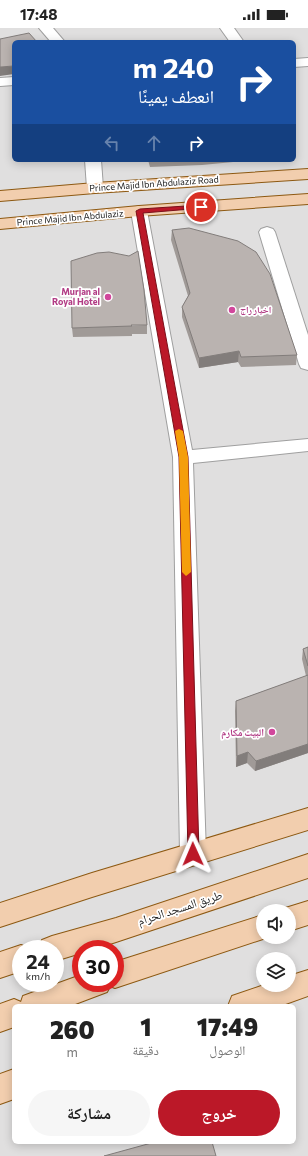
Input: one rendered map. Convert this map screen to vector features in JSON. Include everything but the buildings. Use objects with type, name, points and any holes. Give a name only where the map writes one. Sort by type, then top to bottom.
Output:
[{"type":"main road","name":"Prince Majid Ibn Abdulaziz Road","points":[[0,196],[95,188],[308,174]]},
{"type":"main road","name":"Prince Majid Ibn Abdulaziz","points":[[0,224],[140,211],[308,199]]},
{"type":"main road","points":[[0,915],[308,819]]},
{"type":"main road","name":"طريق المسجد الحرام","points":[[64,945],[116,930],[308,866]]},
{"type":"main road","points":[[296,917],[308,913]]},
{"type":"main road","points":[[124,972],[256,929]]},
{"type":"main road","points":[[0,965],[12,961]]},
{"type":"main road","points":[[248,1004],[308,983]]},
{"type":"main road","points":[[39,1004],[72,992]]},
{"type":"main road","points":[[0,1018],[12,1014]]},
{"type":"main road","points":[[0,1089],[12,1085]]},
{"type":"street","points":[[46,28],[56,40]]},
{"type":"street","points":[[227,28],[236,40]]},
{"type":"street","points":[[296,63],[308,62]]},
{"type":"street","points":[[0,82],[12,81]]},
{"type":"street","points":[[93,162],[95,188]]},
{"type":"street","points":[[140,211],[183,457],[193,854]]},
{"type":"street","points":[[267,232],[302,319],[308,364]]},
{"type":"street","points":[[183,457],[308,445]]},
{"type":"shaded area","points":[[0,28],[308,28],[308,1156],[0,1156]]},
{"type":"slow traffic","points":[[179,431],[183,457],[186,572]]},
{"type":"place","name":"Murjan al Royal Hotel","points":[[108,297]]},
{"type":"place","name":"اخيار راج","points":[[232,310]]},
{"type":"place","name":"البيت مكارم","points":[[272,732]]},
{"type":"route","points":[[193,854],[183,457],[140,211],[201,207]]}]
